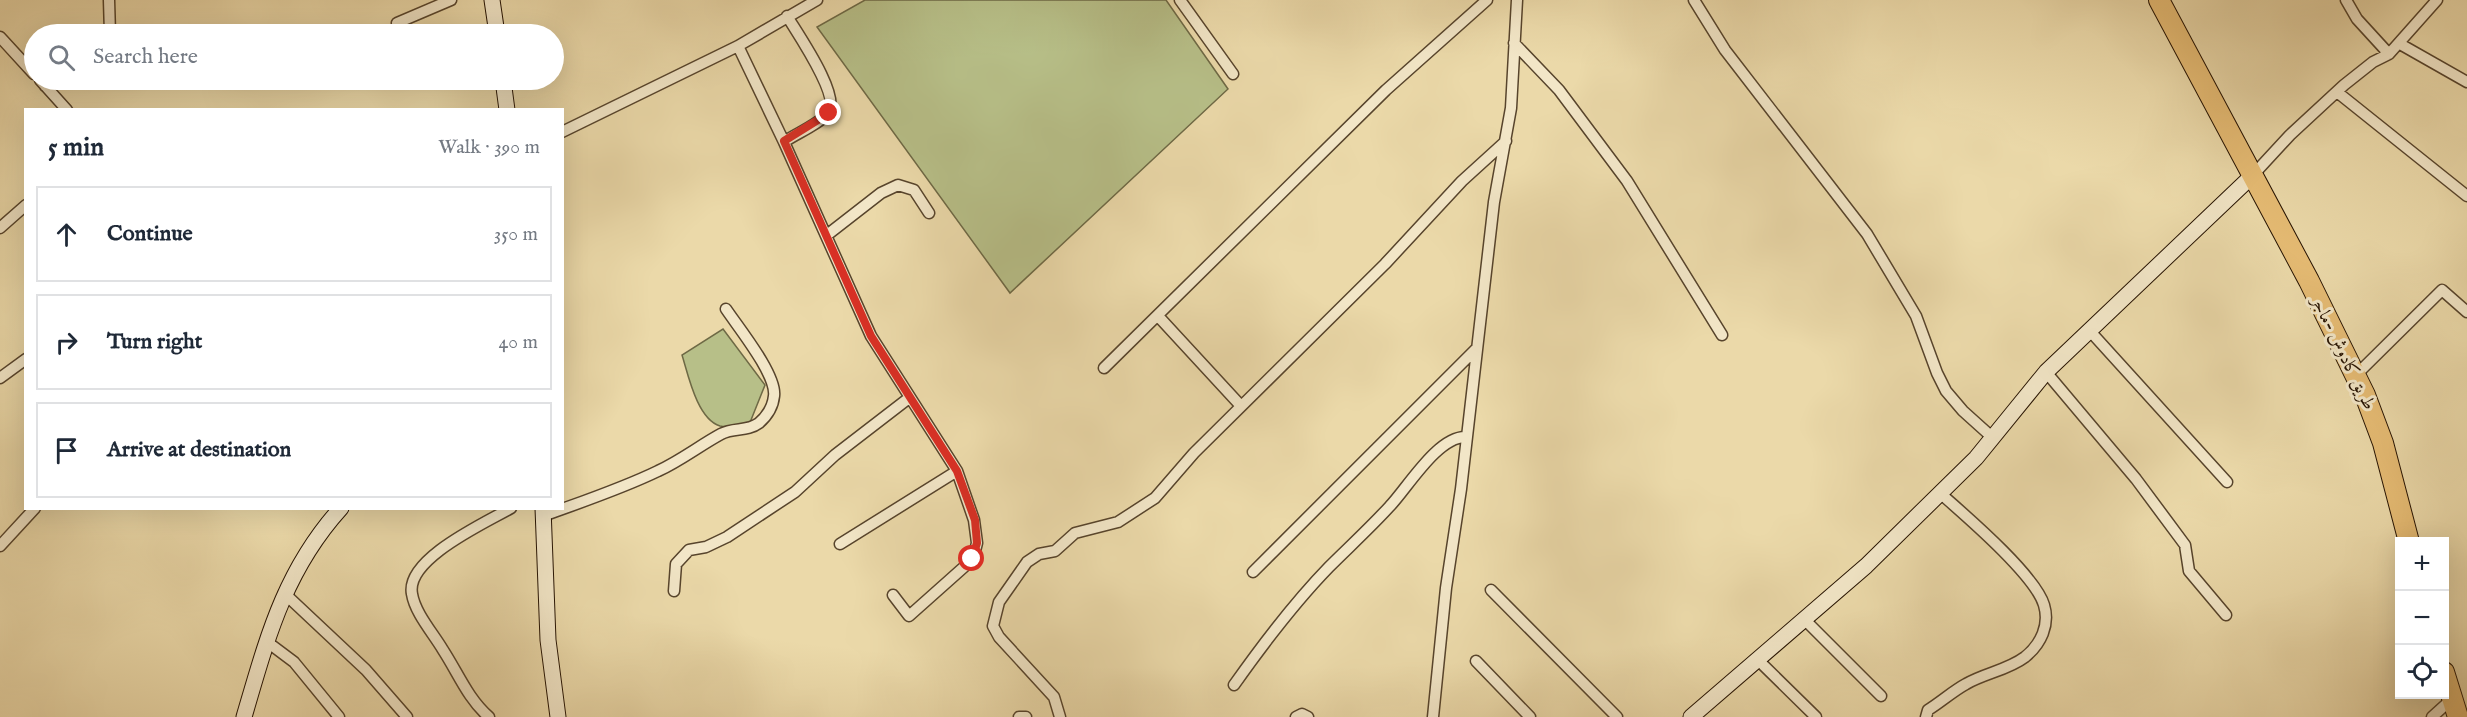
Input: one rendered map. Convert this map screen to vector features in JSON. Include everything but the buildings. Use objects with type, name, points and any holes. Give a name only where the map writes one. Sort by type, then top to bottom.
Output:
[{"type":"highway","name":"طريق كادوش -ماجر","points":[[2159,0],[2253,175],[2356,375],[2383,443],[2408,537]]},
{"type":"highway","points":[[2449,686],[2455,708]]},
{"type":"street","points":[[109,0],[110,24]]},
{"type":"street","points":[[397,23],[451,0]]},
{"type":"street","points":[[492,0],[496,24]]},
{"type":"street","points":[[564,131],[738,46],[817,0]]},
{"type":"street","points":[[1180,0],[1233,74]]},
{"type":"street","points":[[1104,368],[1386,90],[1487,0]]},
{"type":"street","points":[[1433,717],[1446,588],[1494,201],[1511,108],[1518,0]]},
{"type":"street","points":[[1694,0],[1725,50],[1867,234],[1916,316],[1936,373],[1946,391],[1963,411],[1993,438]]},
{"type":"street","points":[[2346,0],[2357,19],[2389,54]]},
{"type":"street","points":[[1691,717],[1866,566],[1941,494],[1993,438],[2046,372],[2253,175],[2290,135],[2373,62],[2389,54],[2400,44],[2437,0]]},
{"type":"street","points":[[784,141],[829,113],[832,104],[824,79],[787,16]]},
{"type":"street","points":[[0,37],[24,63]]},
{"type":"street","points":[[1514,43],[1559,90],[1627,181],[1722,335]]},
{"type":"street","points":[[2400,44],[2467,82]]},
{"type":"street","points":[[738,46],[784,141],[871,336],[957,471],[975,520],[977,543],[972,559],[909,616],[893,595]]},
{"type":"street","points":[[50,90],[65,108]]},
{"type":"street","points":[[504,90],[507,108]]},
{"type":"street","points":[[2337,92],[2467,196]]},
{"type":"street","points":[[1060,717],[1058,702],[995,631],[992,620],[999,602],[1031,559],[1055,551],[1074,533],[1118,522],[1155,498],[1194,453],[1385,264],[1462,181],[1506,141]]},
{"type":"street","points":[[827,235],[881,193],[898,185],[915,190],[929,213]]},
{"type":"street","points":[[0,228],[24,207]]},
{"type":"street","points":[[2356,375],[2442,290],[2467,312]]},
{"type":"street","points":[[564,504],[660,470],[698,450],[720,434],[735,429],[749,429],[766,416],[773,405],[775,392],[770,378],[726,309]]},
{"type":"street","points":[[1158,316],[1241,406]]},
{"type":"street","points":[[2089,330],[2227,482]]},
{"type":"street","points":[[1253,572],[1476,348]]},
{"type":"street","points":[[0,378],[24,360]]},
{"type":"street","points":[[2046,372],[2136,479],[2185,545],[2189,571],[2226,615]]},
{"type":"street","points":[[674,591],[675,564],[686,556],[689,550],[710,546],[795,492],[828,461],[909,399]]},
{"type":"street","points":[[1234,685],[1280,624],[1327,569],[1390,507],[1430,459],[1455,439],[1466,437]]},
{"type":"street","points":[[840,544],[957,471]]},
{"type":"street","points":[[1926,717],[1929,710],[1966,684],[2008,667],[2025,657],[2039,642],[2046,628],[2045,606],[2037,590],[1986,534],[1941,494]]},
{"type":"street","points":[[0,546],[33,510]]},
{"type":"street","points":[[245,716],[266,641],[284,593],[302,559],[339,510]]},
{"type":"street","points":[[489,717],[470,697],[460,676],[417,609],[411,589],[415,574],[424,563],[452,543],[508,510]]},
{"type":"street","points":[[543,512],[550,658],[558,717]]},
{"type":"street","points":[[1491,590],[1617,717]]},
{"type":"street","points":[[284,593],[366,670],[407,717]]},
{"type":"street","points":[[1803,618],[1881,696]]},
{"type":"street","points":[[266,641],[294,662],[339,717]]},
{"type":"street","points":[[1757,659],[1816,717]]},
{"type":"street","points":[[1476,661],[1530,717]]},
{"type":"street","points":[[2432,717],[2455,708]]},
{"type":"street","points":[[1296,717],[1302,714],[1308,717]]},
{"type":"street","points":[[1019,717],[1026,717]]},
{"type":"green space","points":[[865,0],[1166,0],[1228,89],[1010,293],[817,27]]},
{"type":"green space","points":[[723,329],[765,385],[749,425],[720,426],[705,415],[695,395],[682,355]]},
{"type":"route","points":[[829,113],[784,141],[880,354],[957,471],[975,520],[977,543],[972,559]]}]
